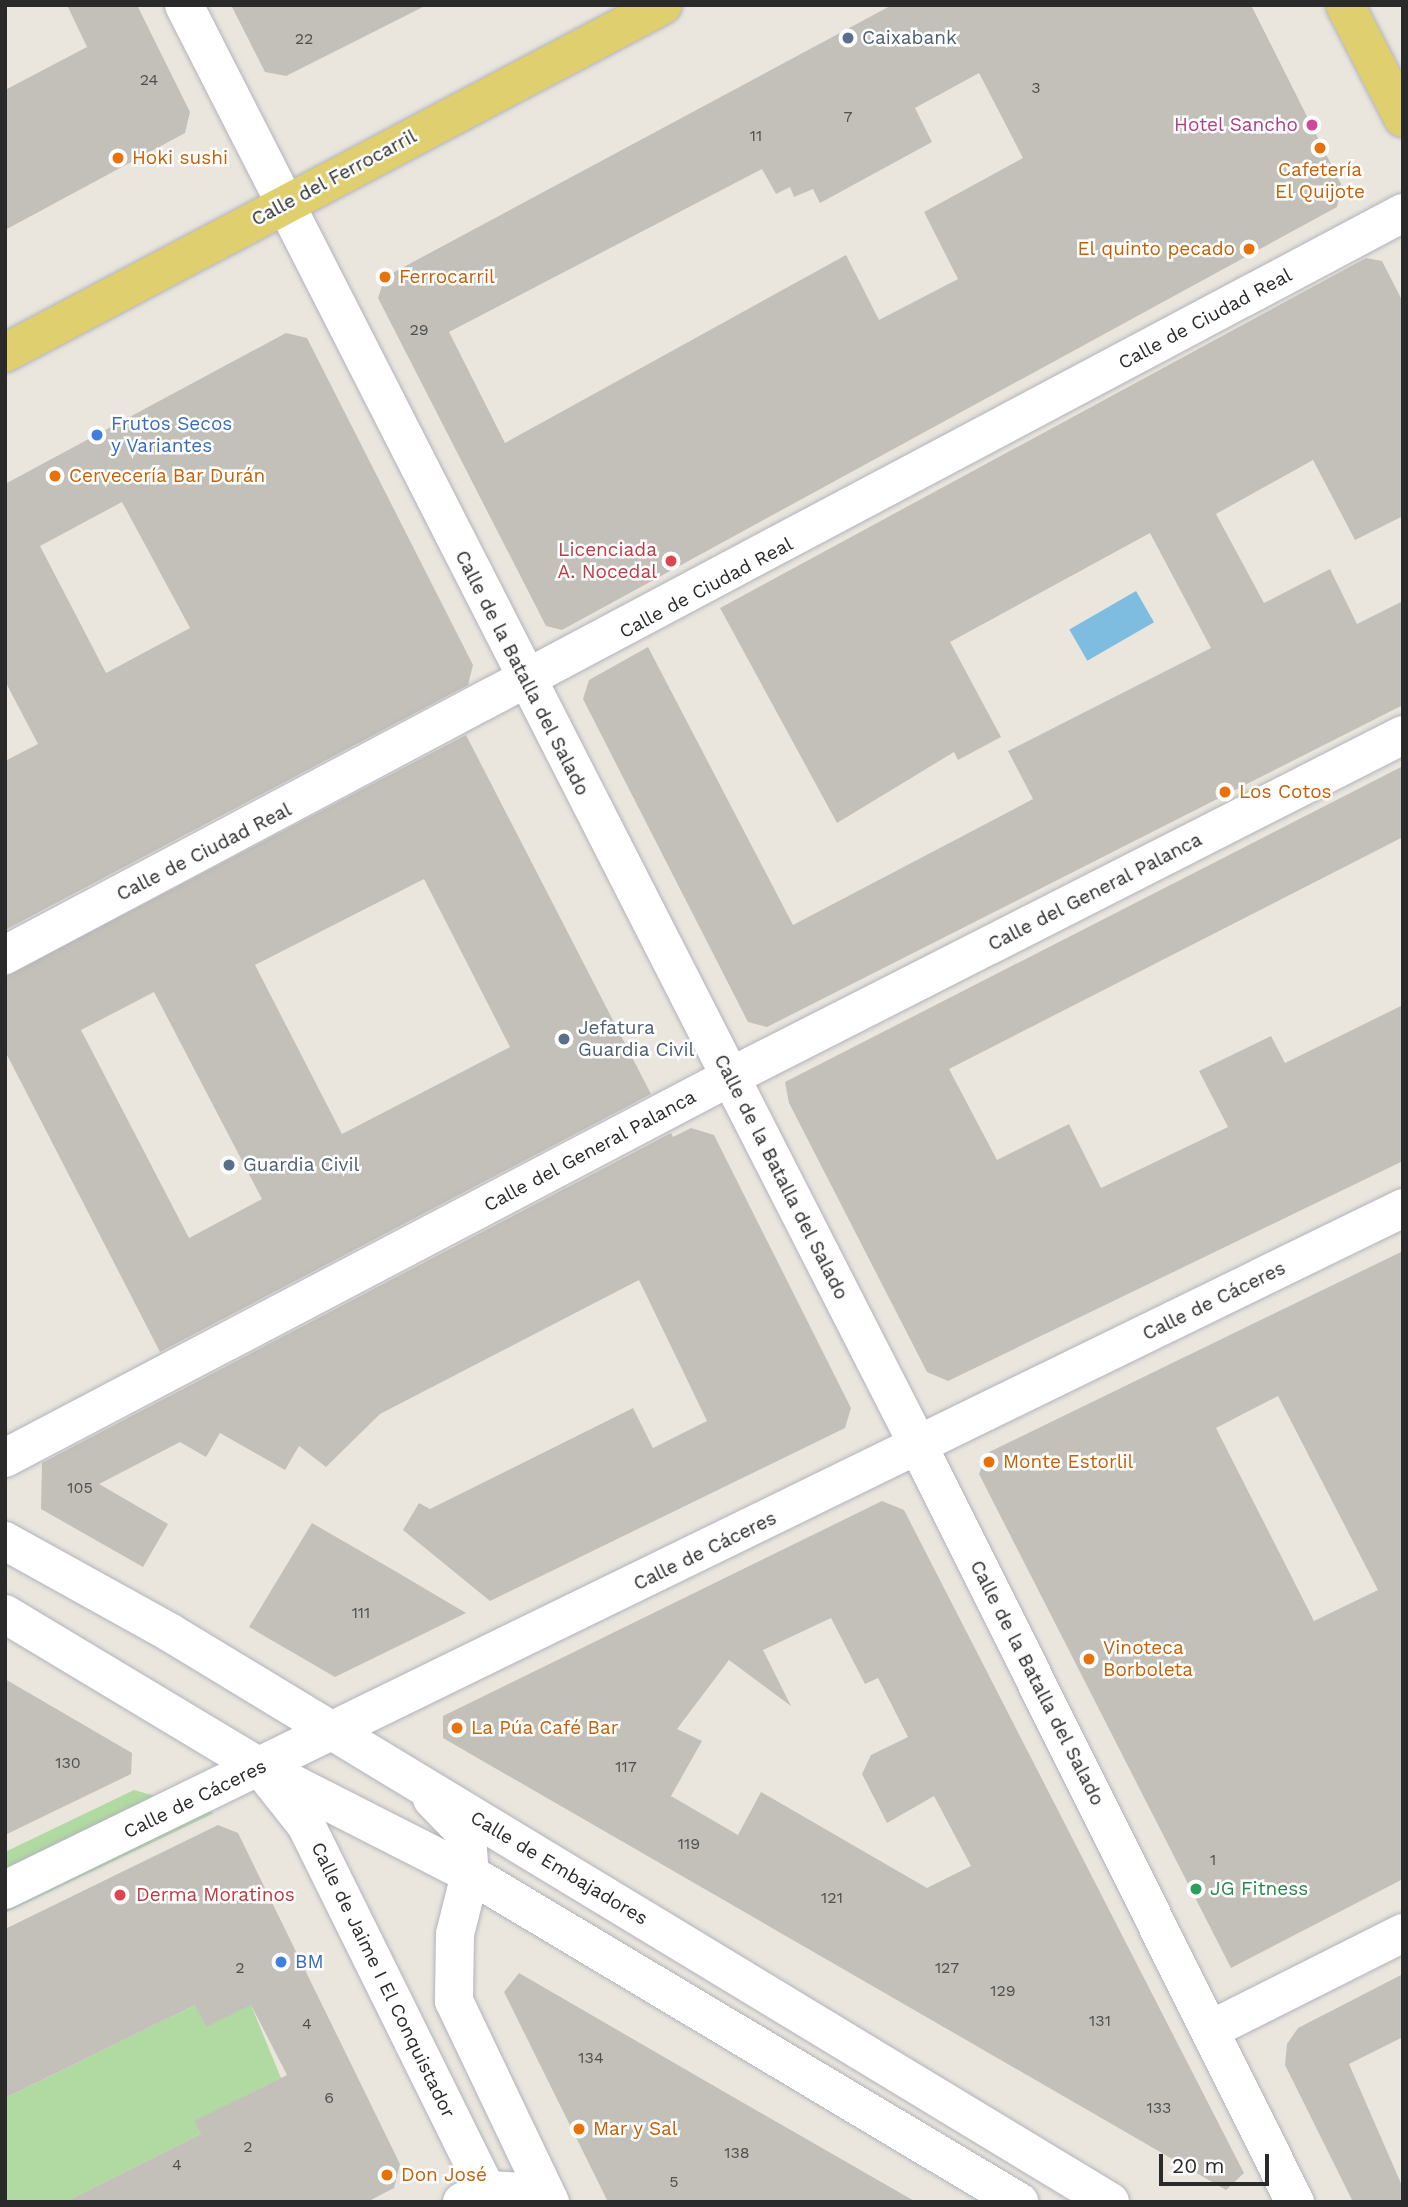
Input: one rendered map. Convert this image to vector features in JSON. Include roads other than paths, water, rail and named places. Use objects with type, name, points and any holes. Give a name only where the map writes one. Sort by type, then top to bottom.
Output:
[{"type":"main road","name":"Calle del Ferrocarril","points":[[5,353],[663,5]]},
{"type":"main road","points":[[1345,5],[1403,118]]},
{"type":"street","name":"Calle de la Batalla del Salado","points":[[184,5],[527,683],[918,1445],[1295,2202]]},
{"type":"street","name":"Calle de Ciudad Real","points":[[5,955],[527,683],[1403,213]]},
{"type":"street","name":"Calle del General Palanca","points":[[5,1458],[730,1077],[1403,735]]},
{"type":"street","name":"Calle de Cáceres","points":[[5,1890],[260,1767],[337,1733],[1403,1208]]},
{"type":"street","name":"Calle de Embajadores","points":[[5,1541],[337,1733],[421,1787],[1110,2202]]},
{"type":"street","points":[[5,1615],[260,1767],[470,1874],[1019,2202]]},
{"type":"street","name":"Calle de Jaime I El Conquistador","points":[[260,1767],[306,1825],[480,2198]]},
{"type":"street","points":[[421,1787],[467,1835],[470,1874],[456,1934],[454,2001],[548,2197],[480,2198]]},
{"type":"street","points":[[1210,2030],[1403,1933]]},
{"type":"water","points":[[1136,591],[1154,622],[1087,661],[1069,630]]},
{"type":"place","name":"Caixabank","points":[[848,38]]},
{"type":"place","name":"Hotel Sancho","points":[[1312,125]]},
{"type":"place","name":"Cafetería El Quijote","points":[[1320,148]]},
{"type":"place","name":"Hoki sushi","points":[[118,158]]},
{"type":"place","name":"El quinto pecado","points":[[1249,249]]},
{"type":"place","name":"Ferrocarril","points":[[385,277]]},
{"type":"place","name":"Frutos Secos y Variantes","points":[[97,435]]},
{"type":"place","name":"Cervecería Bar Durán","points":[[55,476]]},
{"type":"place","name":"Licenciada A. Nocedal","points":[[671,561]]},
{"type":"place","name":"Los Cotos","points":[[1225,792]]},
{"type":"place","name":"Jefatura Guardia Civil","points":[[564,1039]]},
{"type":"place","name":"Guardia Civil","points":[[229,1165]]},
{"type":"place","name":"Monte Estorlil","points":[[989,1462]]},
{"type":"place","name":"Vinoteca Borboleta","points":[[1089,1659]]},
{"type":"place","name":"La Púa Café Bar","points":[[457,1728]]},
{"type":"place","name":"JG Fitness","points":[[1196,1889]]},
{"type":"place","name":"Derma Moratinos","points":[[120,1895]]},
{"type":"place","name":"BM","points":[[281,1962]]},
{"type":"place","name":"Mar y Sal","points":[[579,2129]]},
{"type":"place","name":"Don José","points":[[387,2175]]}]
